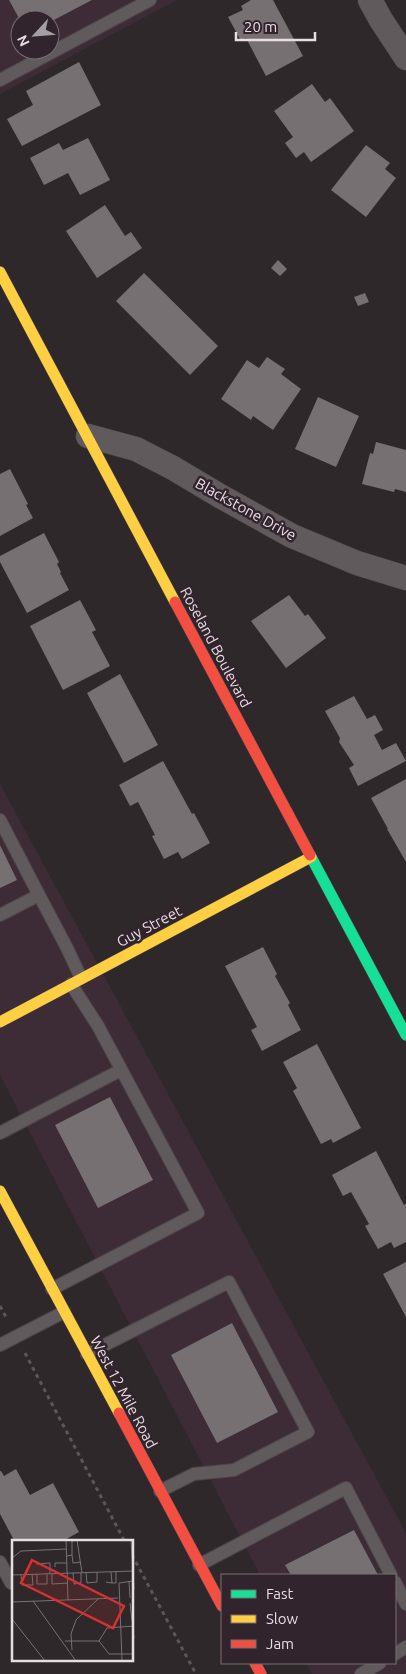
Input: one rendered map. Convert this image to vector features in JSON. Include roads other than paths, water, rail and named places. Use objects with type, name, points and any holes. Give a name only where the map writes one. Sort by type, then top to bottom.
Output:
[{"type":"street","points":[[370,0],[406,58]]},
{"type":"street","name":"Roseland Boulevard","points":[[0,272],[406,1035]]},
{"type":"street","name":"Blackstone Drive","points":[[88,436],[136,450],[159,460],[292,536],[357,563],[406,578]]},
{"type":"street","name":"Guy Street","points":[[0,1022],[311,857]]},
{"type":"street","name":"West 12 Mile Road","points":[[0,1191],[221,1604]]},
{"type":"lane","points":[[1,78],[150,0]]},
{"type":"lane","points":[[0,820],[67,948],[76,981],[98,1026],[198,1213],[52,1289]]},
{"type":"lane","points":[[0,916],[39,895]]},
{"type":"lane","points":[[0,1133],[121,1070]]},
{"type":"lane","points":[[87,1354],[229,1282],[308,1432],[234,1470],[194,1474],[160,1491]]},
{"type":"lane","points":[[0,1345],[64,1312]]},
{"type":"lane","points":[[199,1565],[346,1488],[390,1574]]},
{"type":"lane","points":[[0,1562],[11,1582]]},
{"type":"lane","points":[[396,1584],[406,1604]]},
{"type":"lane","points":[[361,1674],[378,1664]]}]
